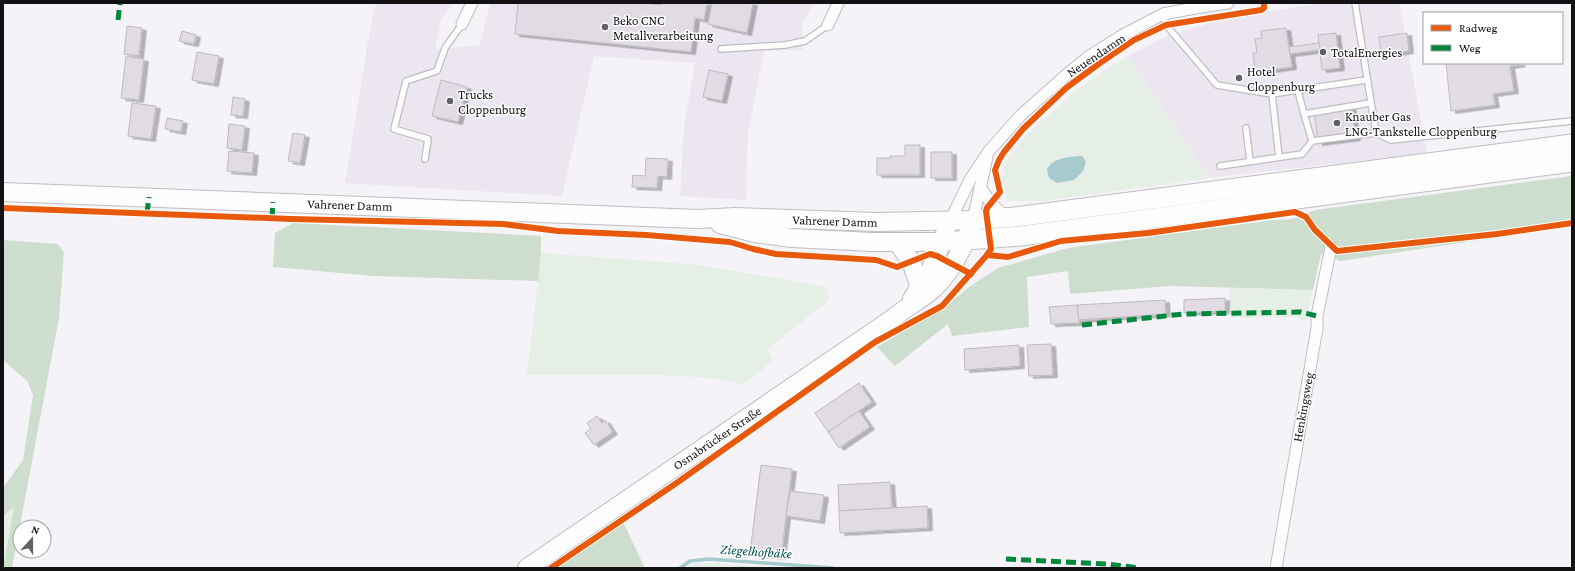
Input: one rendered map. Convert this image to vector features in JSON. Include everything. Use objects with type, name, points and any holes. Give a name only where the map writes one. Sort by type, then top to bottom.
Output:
[{"type":"highway","points":[[973,220],[1006,218],[1572,144]]},
{"type":"highway","points":[[966,240],[1021,236],[1572,162]]},
{"type":"main road","name":"Vahrener Damm","points":[[3,192],[698,219],[736,217],[876,222],[973,220]]},
{"type":"main road","name":"Vahrener Damm","points":[[698,219],[755,233],[792,238],[897,242],[941,242],[966,240]]},
{"type":"main road","name":"Osnabrücker Straße","points":[[527,568],[880,327],[906,307],[920,299],[942,280],[966,240],[973,220]]},
{"type":"main road","name":"Osnabrücker Straße","points":[[906,307],[920,288],[931,269],[950,221]]},
{"type":"main road","points":[[897,242],[911,261],[920,288]]},
{"type":"street","points":[[462,24],[472,3]]},
{"type":"street","points":[[828,25],[838,3]]},
{"type":"street","name":"Neuendamm","points":[[950,221],[971,178],[989,151],[1021,115],[1064,76],[1082,62],[1123,35],[1163,14],[1228,3]]},
{"type":"street","name":"Neuendamm","points":[[973,220],[989,151]]},
{"type":"street","points":[[980,187],[991,203],[1006,218]]},
{"type":"street","name":"Henkingsweg","points":[[1276,568],[1317,328],[1317,316],[1331,247]]},
{"type":"lane","points":[[1355,3],[1366,80],[1376,133]]},
{"type":"lane","points":[[1163,14],[1166,26],[1217,85],[1272,94],[1366,80]]},
{"type":"lane","points":[[425,159],[428,139],[394,129],[406,81],[437,70],[445,48],[462,24]]},
{"type":"lane","points":[[721,49],[785,45],[805,41],[828,25]]},
{"type":"lane","points":[[1298,91],[1312,141]]},
{"type":"lane","points":[[1272,94],[1279,157]]},
{"type":"lane","points":[[1304,114],[1370,103]]},
{"type":"lane","points":[[1220,166],[1302,154],[1312,141],[1376,133],[1391,140],[1572,121]]},
{"type":"lane","points":[[1246,128],[1250,161]]},
{"type":"shaded area","points":[[376,3],[453,3],[441,20],[435,49],[480,45],[490,3],[815,3],[802,22],[803,50],[764,51],[748,133],[746,200],[680,196],[684,127],[695,63],[594,56],[562,196],[345,183],[368,41]]},
{"type":"shaded area","points":[[1325,3],[1399,3],[1427,153],[1210,178],[1128,56],[1169,35],[1230,17]]},
{"type":"shaded area","points":[[1128,56],[1210,178],[1043,201],[1007,201],[1002,179],[1005,163],[1023,138],[1081,86]]},
{"type":"shaded area","points":[[541,253],[700,265],[826,287],[830,299],[768,349],[773,361],[743,385],[710,378],[687,376],[527,375]]},
{"type":"shaded area","points":[[1229,288],[1313,290],[1305,323],[1298,317],[1231,318]]},
{"type":"shaded area","points":[[14,506],[3,568],[3,516]]},
{"type":"shaded area","points":[[712,563],[786,568],[686,568],[691,564]]},
{"type":"green space","points":[[1572,176],[1572,226],[1341,261],[1321,254],[1313,290],[1170,286],[1070,294],[1068,271],[1027,277],[1029,327],[952,336],[948,324],[895,366],[877,347],[943,309],[969,287],[998,268],[1068,248],[1274,220],[1292,219],[1315,210]]},
{"type":"green space","points":[[294,223],[541,236],[538,281],[374,276],[273,267],[275,233]]},
{"type":"green space","points":[[3,240],[58,244],[64,253],[59,318],[21,519],[12,519],[12,559],[14,559],[12,568],[3,568],[14,507],[3,516],[3,488],[23,460],[33,395],[27,381],[3,360]]},
{"type":"green space","points":[[623,522],[645,568],[556,568]]},
{"type":"water","points":[[1082,156],[1086,162],[1083,171],[1074,180],[1057,183],[1049,178],[1047,169],[1054,162],[1062,158]]},
{"type":"building","name":"Beko CNC Metallverarbeitung","points":[[518,3],[643,3],[662,5],[663,3],[707,3],[704,20],[695,18],[691,52],[515,34]]},
{"type":"building","points":[[712,3],[753,3],[747,33],[708,24]]},
{"type":"building","points":[[127,26],[142,28],[139,56],[124,54]]},
{"type":"building","points":[[1286,28],[1292,67],[1255,72],[1253,53],[1257,53],[1255,39],[1262,38],[1261,31]]},
{"type":"building","points":[[182,31],[196,35],[194,44],[179,41]]},
{"type":"building","points":[[1336,33],[1340,68],[1322,70],[1318,35]]},
{"type":"building","points":[[1407,33],[1409,51],[1381,55],[1379,37]]},
{"type":"building","points":[[1319,43],[1320,50],[1290,54],[1289,47]]},
{"type":"building","points":[[197,52],[219,56],[214,84],[192,80]]},
{"type":"building","points":[[126,56],[144,59],[139,100],[121,98]]},
{"type":"building","points":[[1446,64],[1521,64],[1510,66],[1514,91],[1493,94],[1495,105],[1451,111]]},
{"type":"building","points":[[709,70],[728,74],[722,101],[703,97]]},
{"type":"building","name":"Trucks Cloppenburg","points":[[441,80],[467,87],[458,122],[432,116]]},
{"type":"building","points":[[233,97],[245,99],[243,116],[231,115]]},
{"type":"building","points":[[132,103],[156,106],[151,139],[128,136]]},
{"type":"building","points":[[1351,105],[1356,138],[1318,143],[1314,109]]},
{"type":"building","points":[[167,118],[183,121],[181,132],[165,129]]},
{"type":"building","points":[[229,124],[245,126],[242,150],[227,148]]},
{"type":"building","points":[[293,133],[305,135],[300,163],[288,161]]},
{"type":"building","points":[[905,145],[920,145],[920,175],[877,175],[877,158],[905,156]]},
{"type":"building","points":[[229,151],[254,153],[252,173],[227,171]]},
{"type":"building","points":[[931,152],[952,152],[952,178],[931,178]]},
{"type":"building","points":[[646,158],[668,159],[667,177],[658,176],[657,188],[632,187],[633,175],[645,176]]},
{"type":"building","points":[[1225,298],[1225,311],[1184,313],[1184,300]]},
{"type":"building","points":[[1165,300],[1166,314],[1078,320],[1077,305]]},
{"type":"building","points":[[1077,305],[1079,323],[1051,324],[1049,307]]},
{"type":"building","points":[[1051,344],[1053,375],[1029,376],[1027,345]]},
{"type":"building","points":[[1019,345],[1020,366],[965,370],[964,349]]},
{"type":"building","points":[[859,383],[872,402],[828,432],[815,413]]},
{"type":"building","points":[[859,411],[870,427],[839,448],[828,432]]},
{"type":"building","points":[[597,416],[602,423],[605,420],[613,432],[594,445],[585,433],[591,429],[587,423]]},
{"type":"building","points":[[761,465],[792,469],[781,557],[750,553]]},
{"type":"building","points":[[890,482],[892,508],[839,511],[838,485]]},
{"type":"building","points":[[790,491],[824,495],[820,521],[786,516]]},
{"type":"building","points":[[927,506],[928,528],[840,533],[839,511]]},
{"type":"waterway","name":"Ziegelhofbäke","points":[[680,568],[690,561],[709,559],[833,568]]},
{"type":"marked path","points":[[118,20],[120,3]]},
{"type":"marked path","points":[[147,213],[149,197]]},
{"type":"marked path","points":[[272,218],[273,202]]},
{"type":"marked path","points":[[1082,325],[1184,314],[1301,312],[1317,316]]},
{"type":"marked path","points":[[1006,559],[1106,564],[1140,568]]},
{"type":"cycle path","points":[[987,255],[991,249],[986,211],[1000,192],[995,170],[999,160],[1023,129],[1066,88],[1134,40],[1166,25],[1261,10],[1264,8],[1264,3]]},
{"type":"cycle path","points":[[3,208],[291,219],[503,224],[558,231],[646,235],[730,242],[776,254],[876,260],[897,267],[930,254],[937,256],[971,274]]},
{"type":"cycle path","points":[[551,568],[678,482],[875,342],[942,306],[987,255],[1008,257],[1061,241],[1148,233],[1295,212],[1306,217],[1315,230],[1337,251],[1497,234],[1572,223]]},
{"type":"place","name":"Beko CNC Metallverarbeitung","points":[[605,27]]},
{"type":"place","name":"TotalEnergies","points":[[1323,52]]},
{"type":"place","name":"Hotel Cloppenburg","points":[[1239,78]]},
{"type":"place","name":"Trucks Cloppenburg","points":[[450,101]]},
{"type":"place","name":"Knauber Gas LNG-Tankstelle Cloppenburg","points":[[1337,123]]}]
